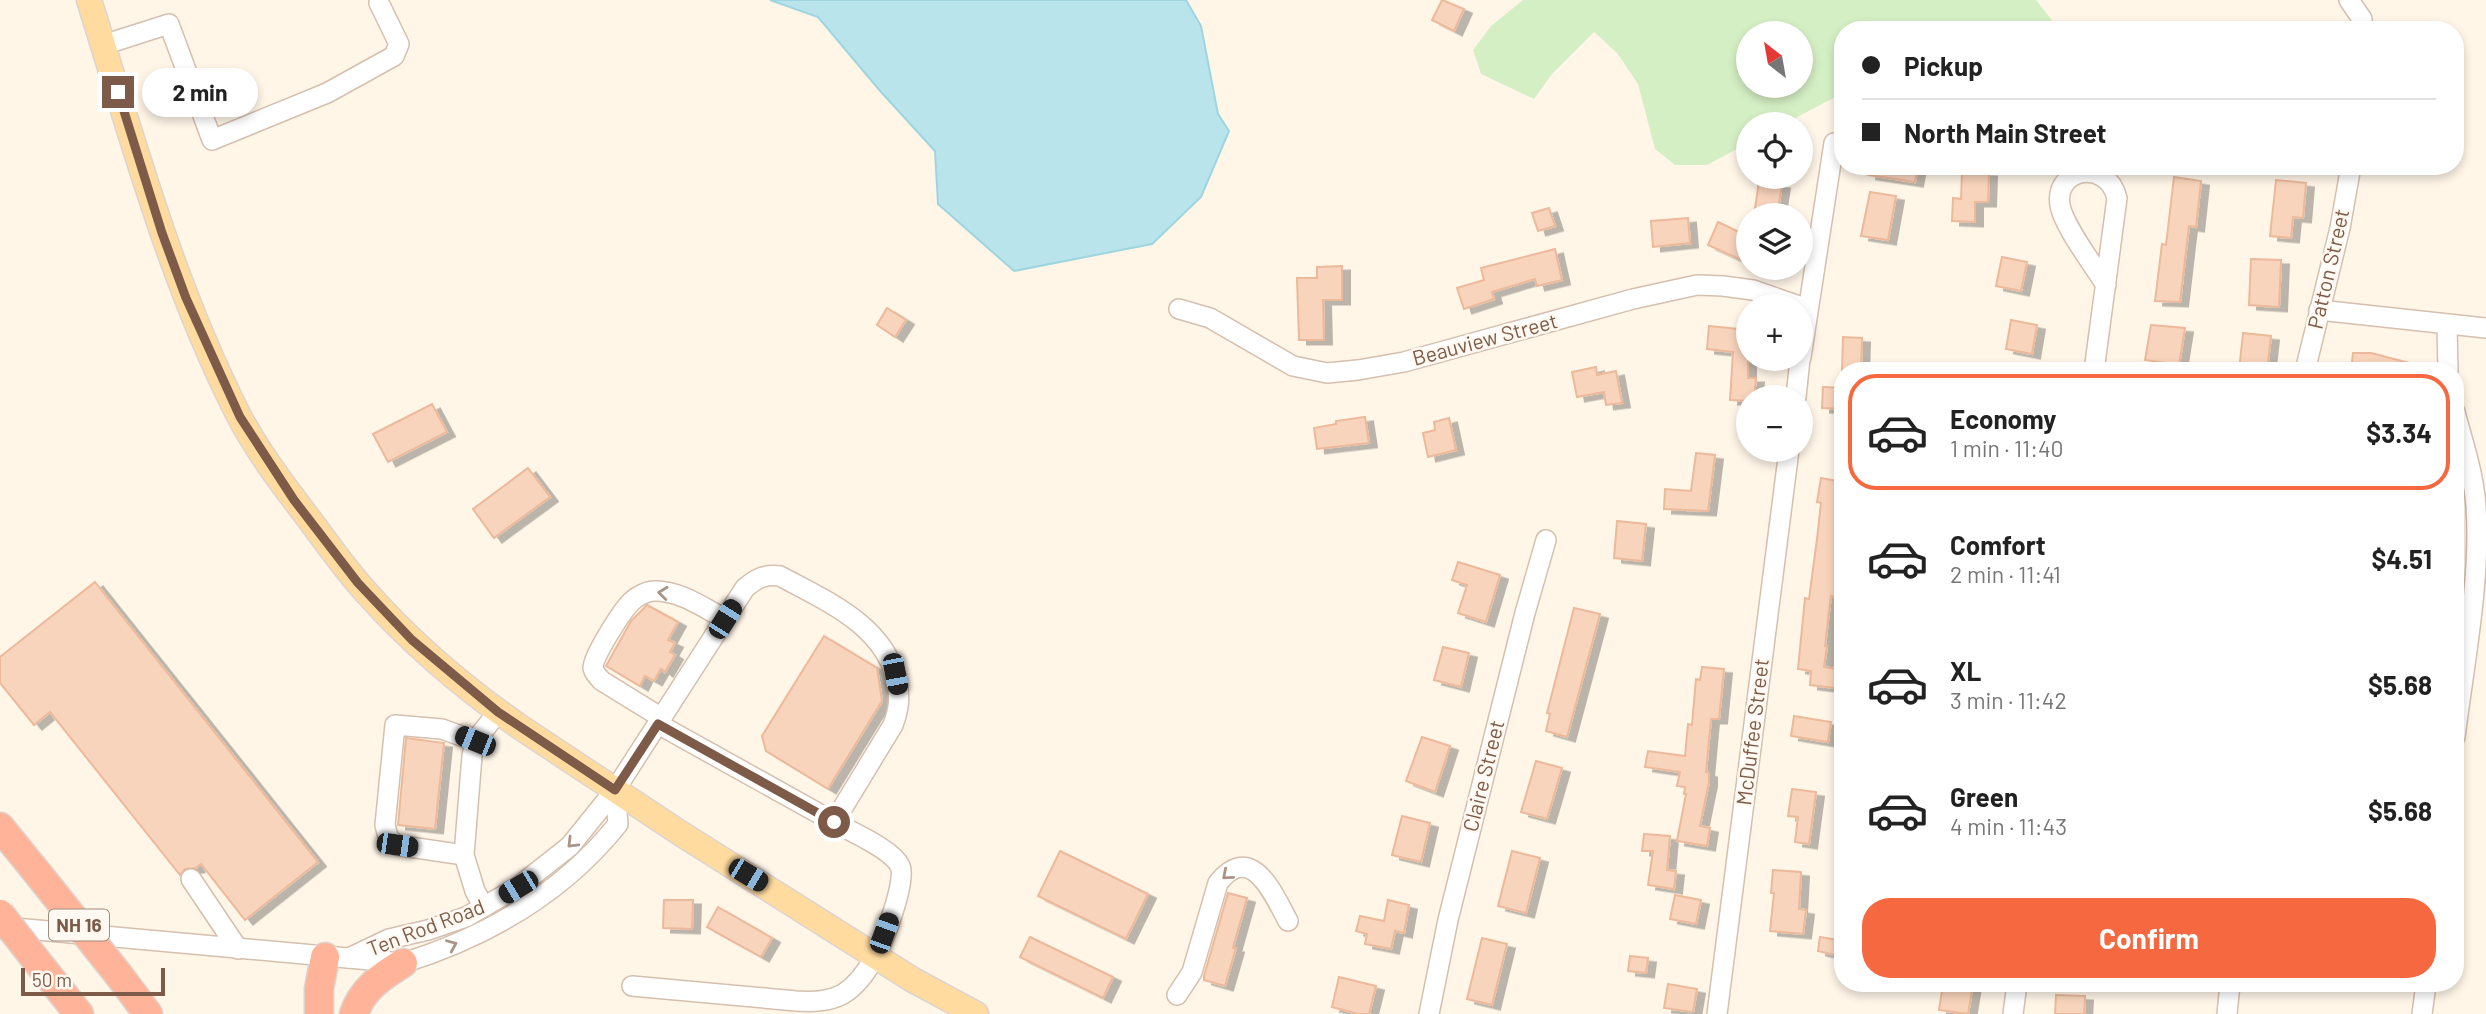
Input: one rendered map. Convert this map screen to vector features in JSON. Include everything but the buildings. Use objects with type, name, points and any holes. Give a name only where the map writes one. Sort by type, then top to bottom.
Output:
[{"type":"highway","name":"NH 16","points":[[0,827],[148,1014]]},
{"type":"highway","name":"NH 16","points":[[0,914],[79,1014]]},
{"type":"highway","points":[[319,1014],[319,989],[337,958]]},
{"type":"highway","points":[[354,1014],[366,991],[380,977],[403,963]]},
{"type":"main road","points":[[89,0],[190,310],[240,417],[294,500],[366,593],[412,640],[498,712],[913,980],[976,1014]]},
{"type":"street","points":[[2349,0],[2362,21]]},
{"type":"street","points":[[103,45],[169,24],[212,140],[327,93],[394,56],[399,44],[379,3]]},
{"type":"street","points":[[1805,294],[1834,143]]},
{"type":"street","points":[[2079,175],[2068,180],[2063,188],[2060,207],[2106,285]]},
{"type":"street","points":[[2095,362],[2118,198],[2110,181],[2103,175]]},
{"type":"street","name":"Patton Street","points":[[2307,362],[2340,228],[2349,175]]},
{"type":"street","name":"Beauview Street","points":[[1179,309],[1210,318],[1293,366],[1327,373],[1404,362],[1646,296],[1697,285],[1723,286],[1765,294]]},
{"type":"street","points":[[2319,310],[2486,328]]},
{"type":"street","points":[[2446,325],[2448,362]]},
{"type":"street","points":[[2464,446],[2471,473],[2477,534],[2464,661]]},
{"type":"street","name":"McDuffee Street","points":[[1717,1014],[1787,462]]},
{"type":"street","name":"Claire Street","points":[[1429,1014],[1448,920],[1525,612],[1546,540]]},
{"type":"street","points":[[615,790],[745,588],[755,579],[768,574],[780,576],[851,616],[879,643],[889,657],[900,697],[899,710],[893,724],[834,822]]},
{"type":"street","points":[[632,986],[818,1002],[832,999],[850,989],[876,955],[901,889],[903,875],[900,864],[889,854],[660,721],[596,675],[593,667],[597,656],[621,615],[630,603],[641,595],[653,591],[681,595],[725,619]]},
{"type":"street","points":[[484,907],[475,891],[464,855],[475,741],[498,712]]},
{"type":"street","points":[[464,855],[397,845],[388,836],[385,825],[395,725],[442,729],[475,741]]},
{"type":"street","name":"Ten Rod Road","points":[[337,958],[389,939],[466,917],[518,887],[570,846],[615,790]]},
{"type":"street","name":"Ten Rod Road","points":[[0,926],[403,963],[440,951],[499,923],[568,878],[590,858],[618,824],[615,790]]},
{"type":"street","points":[[1177,995],[1192,972],[1218,883],[1226,873],[1244,866],[1254,870],[1265,882],[1288,921]]},
{"type":"street","points":[[191,879],[238,949]]},
{"type":"street","points":[[2012,1014],[2016,992]]},
{"type":"street","points":[[2227,1014],[2229,992]]},
{"type":"street","points":[[2422,1014],[2425,992]]},
{"type":"green space","points":[[1523,0],[2036,0],[2053,21],[1834,21],[1834,98],[1807,112],[1736,112],[1736,149],[1707,165],[1675,165],[1655,149],[1638,84],[1617,53],[1594,32],[1552,74],[1534,99],[1481,74],[1473,50],[1491,26]]},
{"type":"water","points":[[770,0],[1186,0],[1201,26],[1218,114],[1229,131],[1201,197],[1152,244],[1014,271],[938,204],[935,151],[818,17]]},
{"type":"route","points":[[118,92],[162,233],[186,298],[240,417],[294,500],[358,583],[412,640],[498,712],[615,790],[658,724],[834,822]]}]
